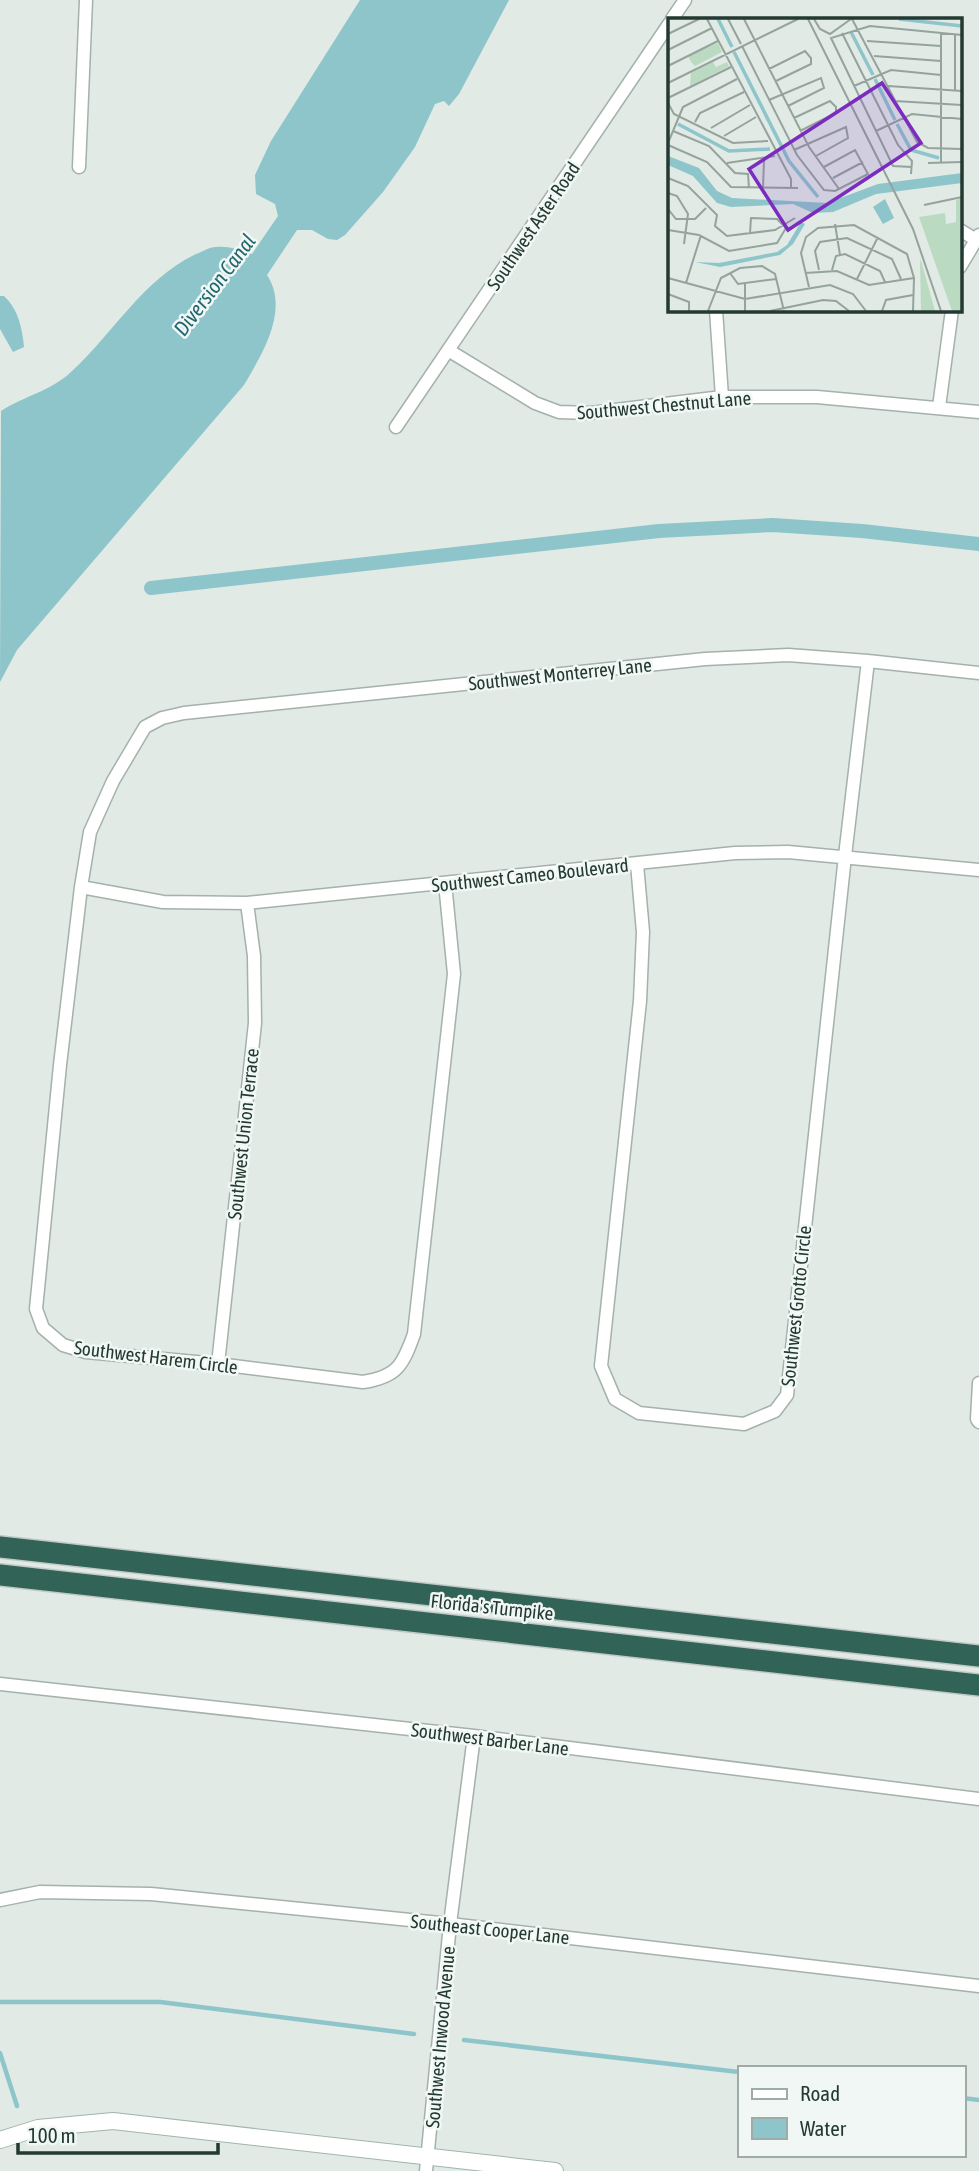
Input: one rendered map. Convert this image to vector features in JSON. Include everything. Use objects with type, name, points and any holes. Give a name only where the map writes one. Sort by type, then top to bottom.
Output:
[{"type":"highway","name":"Florida's Turnpike","points":[[0,1547],[979,1656]]},
{"type":"highway","name":"Florida's Turnpike","points":[[0,1575],[979,1685]]},
{"type":"street","points":[[79,167],[86,0],[93,0]]},
{"type":"street","points":[[673,18],[685,0]]},
{"type":"street","name":"Southwest Aster Road","points":[[396,427],[668,30]]},
{"type":"street","points":[[962,263],[977,237]]},
{"type":"street","points":[[716,312],[722,397]]},
{"type":"street","points":[[939,407],[952,312]]},
{"type":"street","name":"Southwest Chestnut Lane","points":[[448,350],[535,403],[559,412],[591,413],[722,397],[817,397],[979,412]]},
{"type":"street","name":"Southwest Monterrey Lane","points":[[145,727],[162,718],[184,713],[705,659],[788,655],[979,674]]},
{"type":"street","name":"Southwest Grotto Circle","points":[[636,864],[643,932],[640,1001],[601,1366],[615,1399],[639,1413],[744,1424],[775,1411],[787,1395],[868,661]]},
{"type":"street","name":"Southwest Harem Circle","points":[[145,727],[113,782],[90,832],[81,887],[36,1309],[43,1328],[63,1345],[86,1352],[218,1364],[363,1382],[383,1379],[404,1361],[414,1334],[454,974],[445,883]]},
{"type":"street","name":"Southwest Cameo Boulevard","points":[[81,887],[163,902],[247,902],[748,853],[788,852],[979,870]]},
{"type":"street","name":"Southwest Union Terrace","points":[[218,1364],[256,1023],[254,956],[247,902]]},
{"type":"street","points":[[979,1383],[979,1422]]},
{"type":"street","name":"Southwest Barber Lane","points":[[0,1685],[474,1736],[979,1799]]},
{"type":"street","name":"Southwest Inwood Avenue","points":[[427,2163],[450,1923],[474,1736]]},
{"type":"street","name":"Southeast Cooper Lane","points":[[0,1900],[40,1892],[151,1894],[450,1923],[979,1986]]},
{"type":"street","points":[[0,2140],[38,2128],[113,2121],[427,2163],[555,2171]]},
{"type":"water","name":"Diversion Canal","points":[[360,0],[509,0],[459,94],[449,106],[444,101],[435,104],[415,147],[383,192],[345,235],[337,240],[328,239],[312,230],[297,230],[267,275],[276,303],[275,317],[265,346],[244,385],[17,650],[0,682],[1,411],[63,379],[144,292],[177,265],[213,247],[252,254],[278,216],[275,204],[256,194],[255,175],[271,141]]},
{"type":"water","points":[[0,296],[4,296],[13,307],[20,326],[24,347],[13,352],[0,329]]},
{"type":"waterway","points":[[151,588],[659,531],[773,525],[862,531],[979,544]]},
{"type":"waterway","points":[[0,2002],[160,2002],[414,2034]]},
{"type":"waterway","points":[[464,2040],[738,2072]]},
{"type":"waterway","points":[[0,2053],[17,2106]]},
{"type":"waterway","points":[[965,2098],[979,2100]]}]
